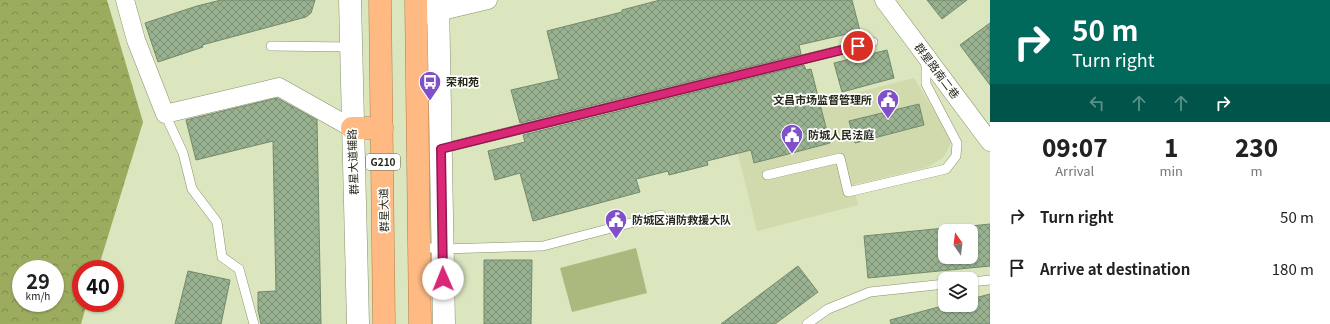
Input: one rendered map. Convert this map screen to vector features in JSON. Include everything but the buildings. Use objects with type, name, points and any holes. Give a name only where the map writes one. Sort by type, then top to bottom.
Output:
[{"type":"highway","name":"群星大道","points":[[380,0],[385,248],[384,324]]},
{"type":"highway","points":[[416,9],[430,149],[419,247],[420,324]]},
{"type":"highway","points":[[352,128],[382,128]]},
{"type":"highway","points":[[385,248],[419,247]]},
{"type":"street","points":[[125,0],[136,40],[165,114],[279,87],[352,128]]},
{"type":"street","name":"群星大道辅路","points":[[350,0],[358,324]]},
{"type":"street","points":[[416,9],[488,0]]},
{"type":"street","name":"群星路南二巷","points":[[884,0],[990,142]]},
{"type":"street","points":[[439,6],[430,149],[442,249],[444,324]]},
{"type":"lane","points":[[430,149],[873,42]]},
{"type":"lane","points":[[272,46],[351,46]]},
{"type":"lane","points":[[767,175],[840,158],[848,192],[946,169],[956,156],[957,143],[926,84],[926,56]]},
{"type":"lane","points":[[165,114],[183,153],[192,189],[217,222],[222,256],[239,269],[254,324]]},
{"type":"lane","points":[[419,247],[442,249],[543,246],[661,215]]},
{"type":"lane","points":[[978,281],[990,280]]},
{"type":"lane","points":[[807,324],[828,308],[870,292],[938,285]]},
{"type":"shaded area","points":[[914,78],[952,140],[944,157],[928,167],[853,185],[858,205],[757,231],[731,125]]},
{"type":"shaded area","points":[[636,248],[647,293],[572,312],[560,268]]},
{"type":"green space","points":[[0,0],[107,0],[143,122],[101,260],[72,260],[72,312],[84,312],[81,324],[0,324]]},
{"type":"place","name":"荣和苑","points":[[430,102]]},
{"type":"place","name":"文昌市场监督管理所","points":[[888,120]]},
{"type":"place","name":"防城人民法庭","points":[[792,154]]},
{"type":"place","name":"防城区消防救援大队","points":[[616,240]]},
{"type":"route","points":[[443,279],[441,149],[858,46]]}]
